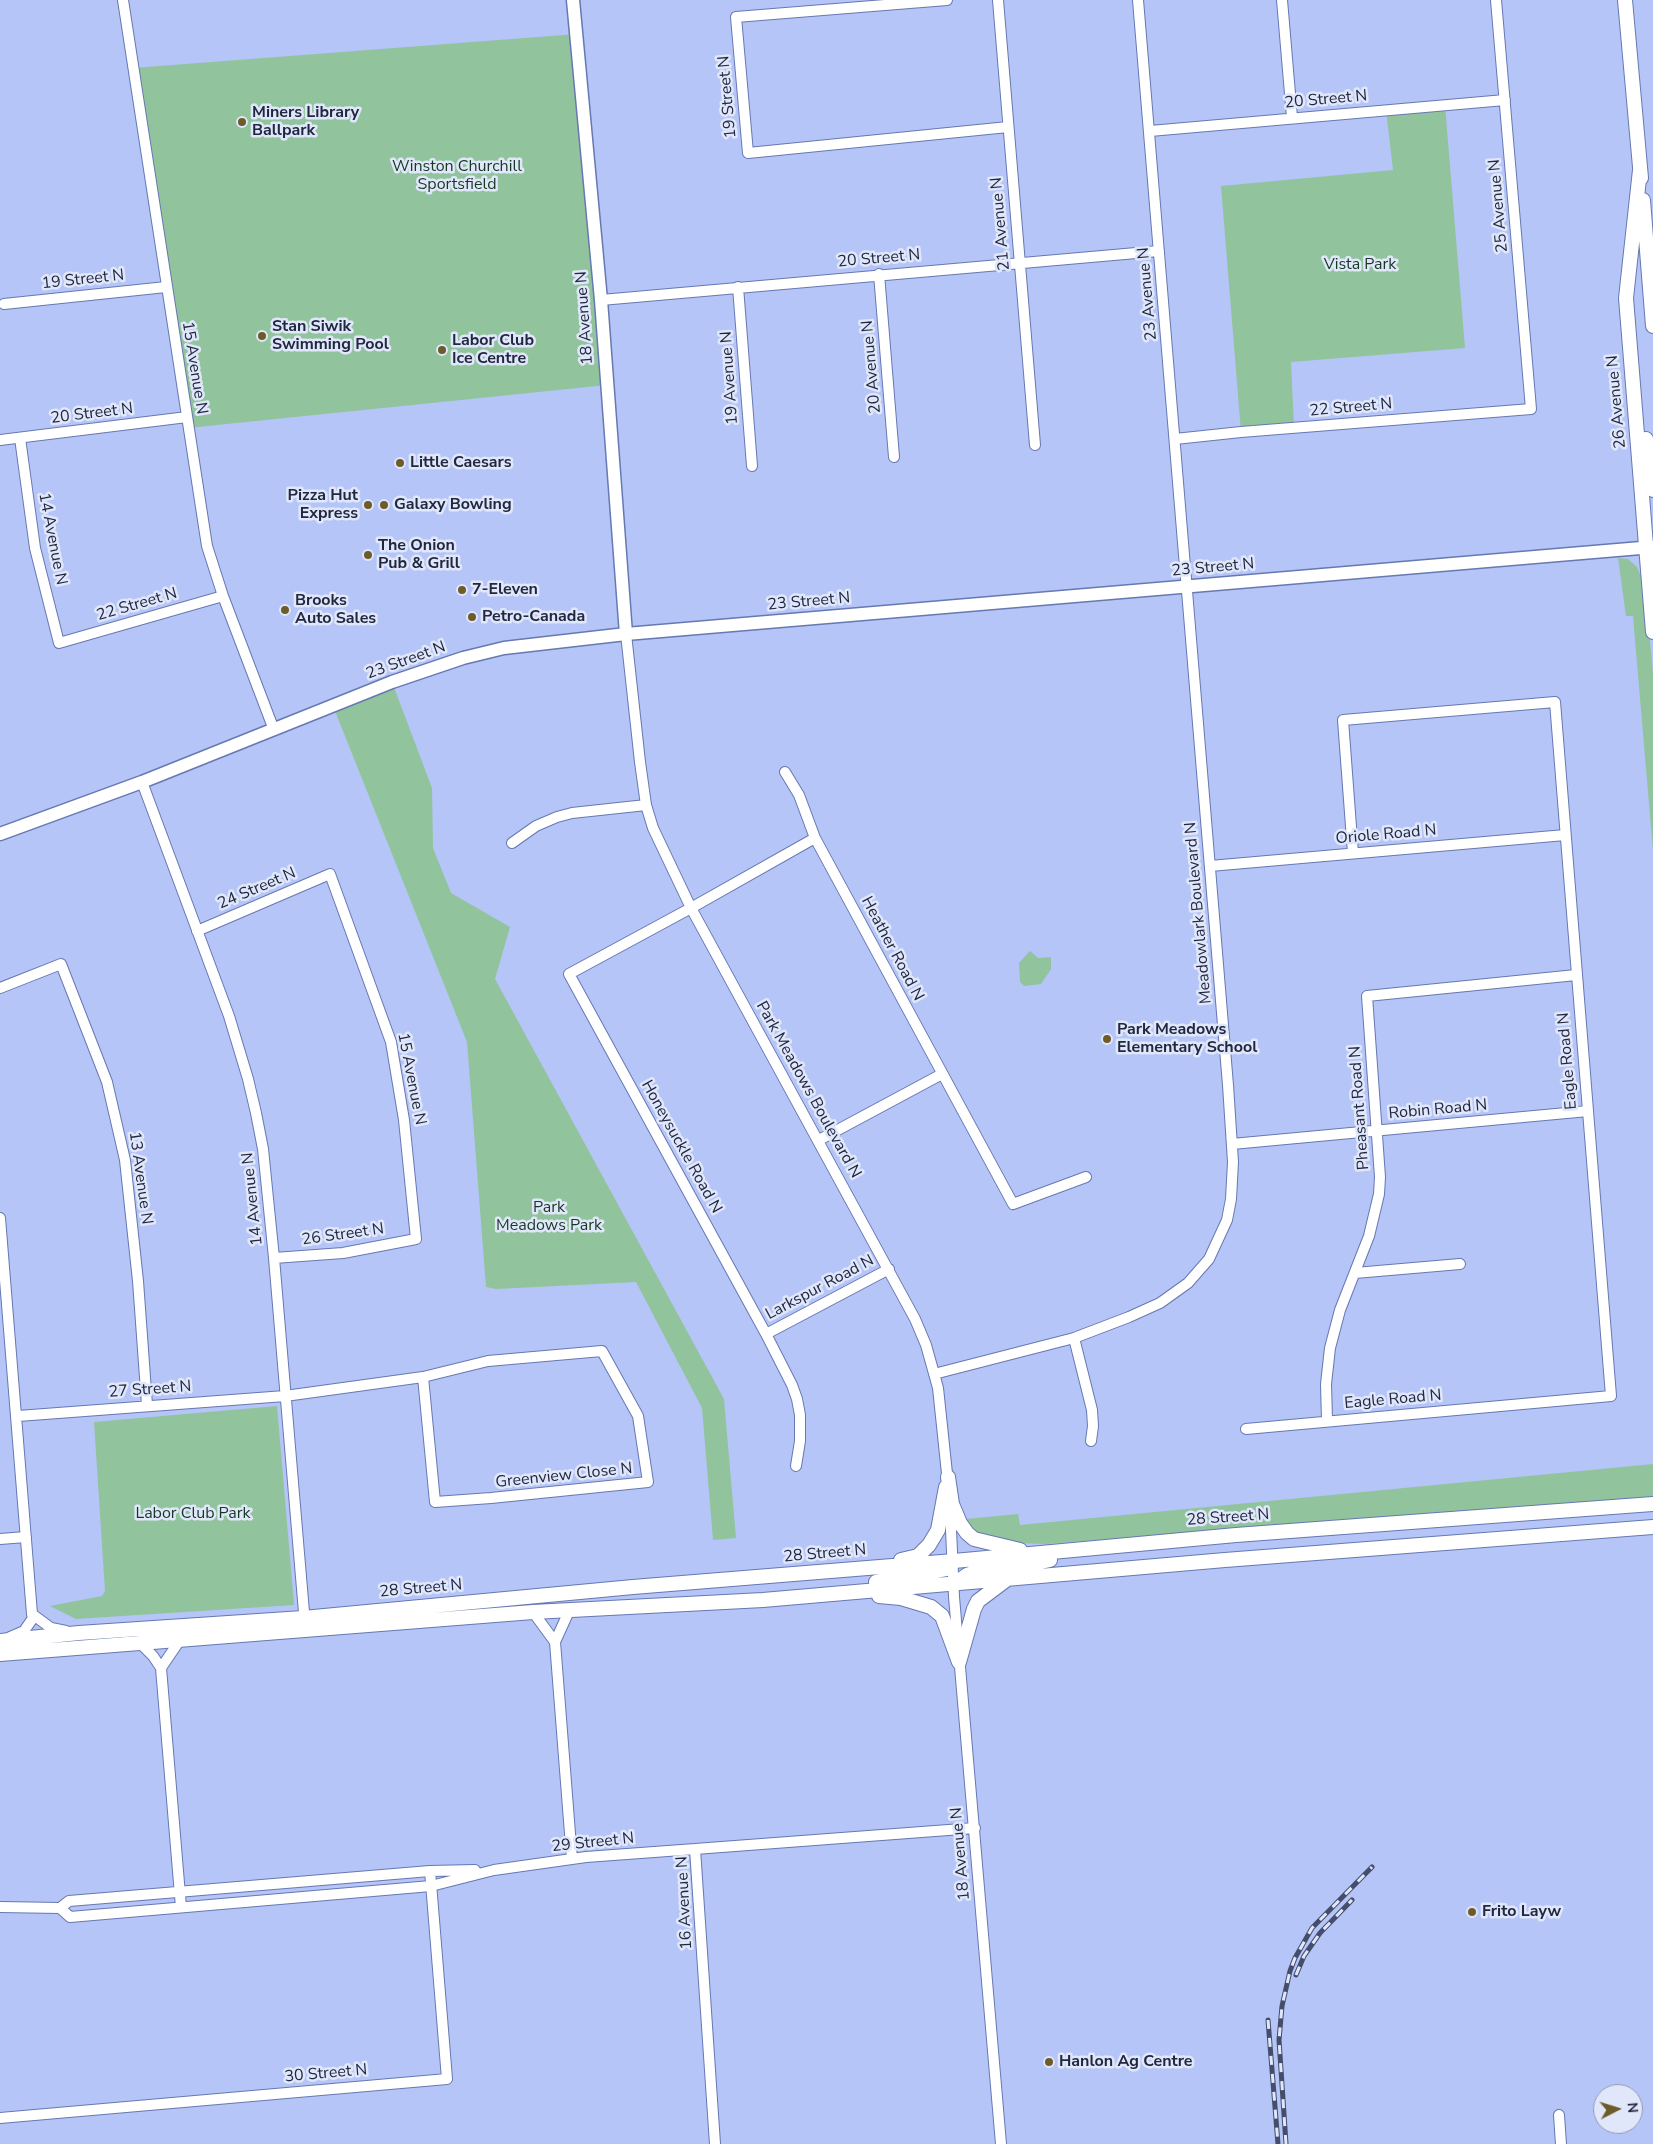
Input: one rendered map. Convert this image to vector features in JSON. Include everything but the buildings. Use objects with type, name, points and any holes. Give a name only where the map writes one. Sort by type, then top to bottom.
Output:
[{"type":"main road","name":"26 Avenue N","points":[[1625,0],[1653,326]]},
{"type":"main road","name":"26 Avenue N","points":[[1640,170],[1628,261],[1626,298],[1632,380],[1651,548],[1653,632]]},
{"type":"main road","points":[[1632,380],[1642,411],[1653,490]]},
{"type":"main road","points":[[948,1477],[952,1504],[960,1523],[974,1539],[1001,1547],[1040,1553]]},
{"type":"main road","points":[[871,1568],[918,1556],[929,1545],[938,1530],[948,1477]]},
{"type":"main road","points":[[1576,1533],[1653,1508]]},
{"type":"main road","name":"28 Street N","points":[[1,1645],[140,1643],[180,1640],[643,1586],[954,1562],[1126,1544],[1653,1508]]},
{"type":"main road","name":"28 Street N","points":[[1,1645],[79,1633],[305,1624],[763,1600],[1653,1527]]},
{"type":"main road","points":[[954,1583],[967,1574],[982,1570],[1027,1565],[1126,1544]]},
{"type":"main road","points":[[763,1600],[798,1591],[873,1583],[940,1571],[948,1568],[954,1562]]},
{"type":"main road","points":[[959,1662],[974,1609],[985,1595],[1007,1579]]},
{"type":"main road","points":[[855,1592],[901,1598],[931,1608],[942,1616],[959,1662]]},
{"type":"street","name":"15 Avenue N","points":[[123,0],[166,287],[208,546],[223,596],[274,730]]},
{"type":"street","name":"18 Avenue N","points":[[573,0],[601,300],[626,634]]},
{"type":"street","name":"19 Street N","points":[[947,0],[736,17],[748,153],[1008,127]]},
{"type":"street","name":"21 Avenue N","points":[[998,0],[1035,444]]},
{"type":"street","name":"23 Avenue N","points":[[1138,0],[1186,586]]},
{"type":"street","points":[[1282,0],[1292,117]]},
{"type":"street","name":"25 Avenue N","points":[[1496,0],[1531,408]]},
{"type":"street","name":"20 Street N","points":[[1150,131],[1292,117],[1505,100]]},
{"type":"street","name":"20 Street N","points":[[601,300],[879,274],[1159,251]]},
{"type":"street","name":"20 Avenue N","points":[[879,274],[894,457]]},
{"type":"street","name":"19 Street N","points":[[4,304],[166,287]]},
{"type":"street","name":"19 Avenue N","points":[[738,287],[752,466]]},
{"type":"street","name":"22 Street N","points":[[1175,439],[1531,408]]},
{"type":"street","name":"20 Street N","points":[[0,440],[187,417]]},
{"type":"street","name":"14 Avenue N","points":[[20,438],[35,548],[59,643]]},
{"type":"street","name":"23 Street N","points":[[0,834],[142,782],[392,682],[462,658],[504,648],[626,634],[1651,548]]},
{"type":"street","name":"Meadowlark Boulevard N","points":[[934,1374],[1074,1338],[1150,1308],[1188,1283],[1204,1266],[1220,1239],[1227,1220],[1233,1180],[1232,1144],[1186,586]]},
{"type":"street","name":"22 Street N","points":[[59,643],[223,596]]},
{"type":"street","name":"Park Meadows Boulevard N","points":[[626,634],[646,805],[657,836],[691,908],[915,1319],[934,1374],[940,1402],[954,1562]]},
{"type":"street","name":"Eagle Road N","points":[[1246,1429],[1327,1420],[1611,1396],[1554,702],[1343,720],[1353,853]]},
{"type":"street","name":"Heather Road N","points":[[785,772],[799,795],[815,838],[1013,1204],[1086,1177]]},
{"type":"street","name":"14 Avenue N","points":[[142,782],[229,1016],[248,1079],[262,1149],[274,1258],[305,1624]]},
{"type":"street","points":[[512,843],[536,826],[557,817],[572,813],[646,805]]},
{"type":"street","name":"Oriole Road N","points":[[1210,866],[1565,835]]},
{"type":"street","points":[[691,908],[815,838]]},
{"type":"street","name":"15 Avenue N","points":[[330,874],[391,1042],[404,1120],[416,1239]]},
{"type":"street","name":"24 Street N","points":[[197,931],[330,874]]},
{"type":"street","name":"Honeysuckle Road N","points":[[691,908],[569,974],[766,1334],[797,1399],[800,1428],[796,1466]]},
{"type":"street","name":"13 Avenue N","points":[[0,988],[61,964],[107,1082],[125,1160],[138,1281],[147,1405]]},
{"type":"street","name":"Pheasant Road N","points":[[1327,1420],[1326,1384],[1329,1350],[1340,1310],[1368,1236],[1380,1177],[1367,996],[1576,975]]},
{"type":"street","points":[[819,1140],[942,1074]]},
{"type":"street","name":"Robin Road N","points":[[1232,1144],[1588,1111]]},
{"type":"street","points":[[0,1218],[18,1416],[32,1614],[32,1618],[24,1631],[1,1645]]},
{"type":"street","name":"26 Street N","points":[[274,1258],[343,1253],[416,1239]]},
{"type":"street","points":[[1355,1273],[1460,1264]]},
{"type":"street","name":"Larkspur Road N","points":[[766,1334],[889,1269]]},
{"type":"street","points":[[1074,1338],[1092,1410],[1093,1426],[1091,1441]]},
{"type":"street","name":"Greenview Close N","points":[[285,1396],[423,1377],[488,1361],[602,1351],[638,1416],[648,1482],[434,1502],[423,1377]]},
{"type":"street","name":"27 Street N","points":[[18,1416],[285,1396]]},
{"type":"street","points":[[0,1539],[26,1537]]},
{"type":"street","name":"18 Avenue N","points":[[954,1562],[959,1662],[975,1828],[1001,2144]]},
{"type":"street","points":[[554,1642],[570,1609]]},
{"type":"street","points":[[533,1612],[554,1642],[572,1859]]},
{"type":"street","points":[[32,1614],[51,1628],[79,1633]]},
{"type":"street","points":[[161,1668],[180,1640]]},
{"type":"street","points":[[140,1643],[153,1656],[161,1668],[181,1907]]},
{"type":"street","name":"16 Avenue N","points":[[715,2144],[695,1849],[975,1828]]},
{"type":"street","name":"29 Street N","points":[[494,1870],[572,1859],[695,1849]]},
{"type":"street","points":[[60,1908],[70,1917],[431,1886],[494,1870]]},
{"type":"street","points":[[0,1907],[60,1908],[69,1901],[430,1871],[494,1870]]},
{"type":"street","name":"30 Street N","points":[[0,2118],[447,2079],[430,1871]]},
{"type":"street","points":[[1559,2115],[1561,2144]]},
{"type":"green space","name":"Winston Churchill Sportsfield","points":[[577,34],[607,385],[188,428],[133,68]]},
{"type":"green space","name":"Vista Park","points":[[1445,105],[1465,348],[1291,362],[1294,427],[1241,432],[1221,186],[1393,170],[1386,110]]},
{"type":"green space","points":[[1618,558],[1628,559],[1637,567],[1644,583],[1646,598],[1653,673],[1653,851],[1633,616],[1626,616]]},
{"type":"green space","name":"Park Meadows Park","points":[[392,682],[432,788],[433,848],[451,893],[510,927],[495,979],[724,1399],[736,1538],[713,1540],[702,1408],[636,1282],[496,1289],[486,1287],[467,1042],[333,706]]},
{"type":"green space","points":[[1030,951],[1038,958],[1051,957],[1051,969],[1041,984],[1024,986],[1020,982],[1019,963]]},
{"type":"green space","name":"Labor Club Park","points":[[277,1406],[294,1605],[76,1619],[50,1606],[102,1596],[105,1591],[94,1422]]},
{"type":"green space","points":[[1653,1464],[1653,1496],[1651,1497],[1046,1544],[1014,1543],[984,1538],[974,1530],[966,1519],[1018,1514],[1020,1525]]},
{"type":"railway","points":[[1286,2144],[1279,2040],[1282,2006],[1290,1971],[1312,1928],[1372,1867]]},
{"type":"railway","points":[[1296,1975],[1304,1956],[1320,1933],[1352,1900]]},
{"type":"railway","points":[[1268,2020],[1278,2144]]},
{"type":"place","name":"Miners Library Ballpark","points":[[242,122]]},
{"type":"place","name":"Stan Siwik Swimming Pool","points":[[262,336]]},
{"type":"place","name":"Labor Club Ice Centre","points":[[442,350]]},
{"type":"place","name":"Little Caesars","points":[[400,463]]},
{"type":"place","name":"Pizza Hut Express","points":[[368,505]]},
{"type":"place","name":"Galaxy Bowling","points":[[384,505]]},
{"type":"place","name":"The Onion Pub & Grill","points":[[368,555]]},
{"type":"place","name":"7-Eleven","points":[[462,590]]},
{"type":"place","name":"Brooks Auto Sales","points":[[285,610]]},
{"type":"place","name":"Petro-Canada","points":[[472,617]]},
{"type":"place","name":"Park Meadows Elementary School","points":[[1107,1039]]},
{"type":"place","name":"Frito Layw","points":[[1472,1912]]},
{"type":"place","name":"Hanlon Ag Centre","points":[[1049,2062]]}]
